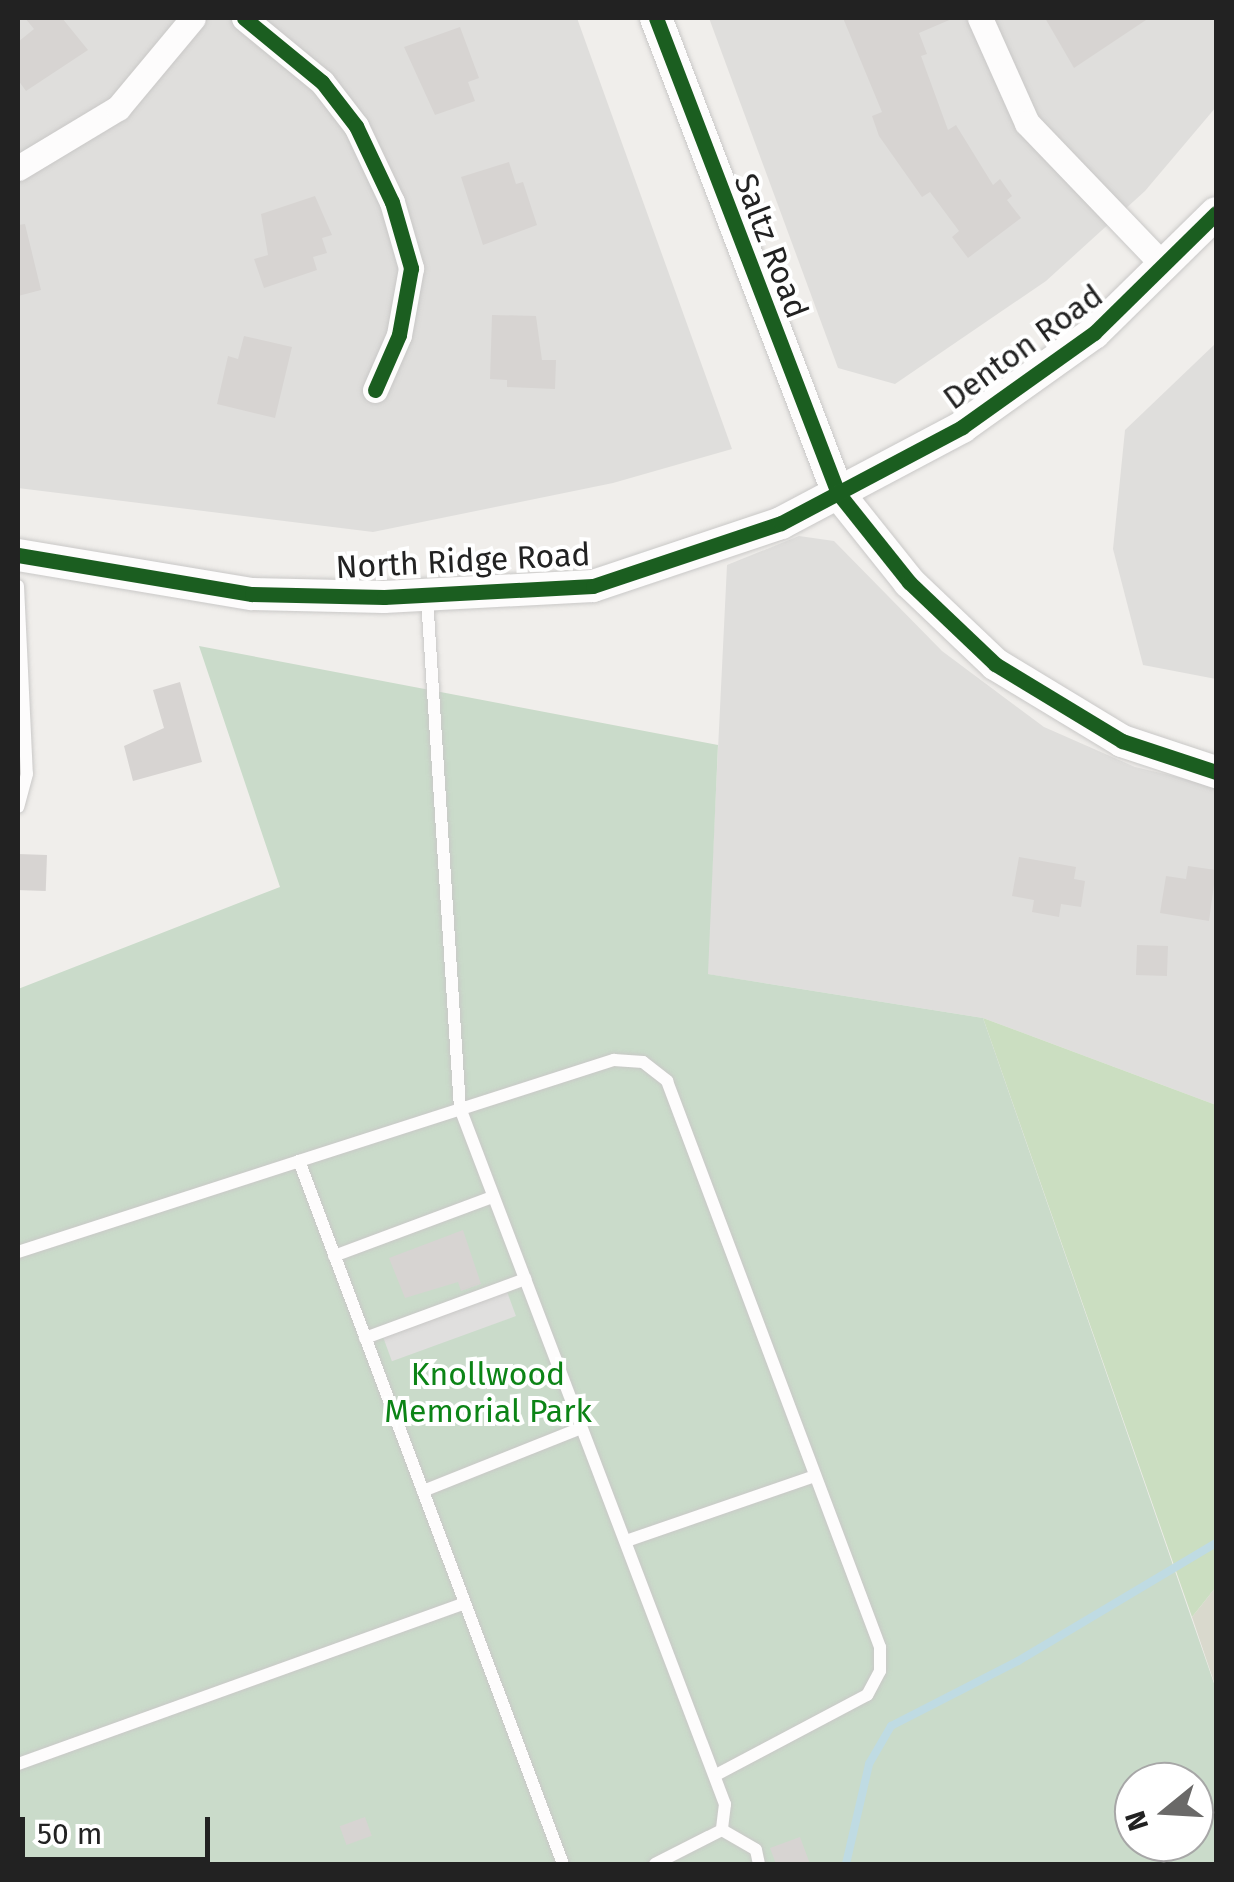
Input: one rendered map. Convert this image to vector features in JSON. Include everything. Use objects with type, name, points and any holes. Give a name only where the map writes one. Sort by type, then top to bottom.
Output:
[{"type":"street","points":[[18,168],[118,108],[193,18]]},
{"type":"street","points":[[244,18],[322,82],[356,126],[392,202],[411,268],[399,335],[375,390]]},
{"type":"street","name":"Saltz Road","points":[[656,18],[838,493]]},
{"type":"street","points":[[980,18],[1010,95],[1035,133],[1166,267]]},
{"type":"street","name":"Denton Road","points":[[838,493],[1023,388],[1166,267],[1216,213]]},
{"type":"street","points":[[838,493],[909,582],[995,664],[1122,742],[1216,772]]},
{"type":"street","name":"North Ridge Road","points":[[18,555],[252,594],[426,595],[593,586],[716,548],[838,493]]},
{"type":"lane","points":[[18,586],[27,774],[18,807]]},
{"type":"lane","points":[[426,595],[460,1108],[716,1775],[725,1804],[722,1830]]},
{"type":"lane","points":[[18,1252],[614,1060],[643,1062],[667,1081],[812,1477],[880,1646],[880,1671],[867,1695],[716,1775]]},
{"type":"lane","points":[[298,1160],[563,1864]]},
{"type":"lane","points":[[334,1256],[494,1197]]},
{"type":"lane","points":[[366,1338],[524,1279]]},
{"type":"lane","points":[[423,1491],[581,1428]]},
{"type":"lane","points":[[629,1540],[812,1477]]},
{"type":"lane","points":[[18,1764],[462,1604]]},
{"type":"lane","points":[[656,1864],[722,1830]]},
{"type":"lane","points":[[722,1830],[756,1850],[760,1864]]},
{"type":"shaded area","points":[[18,18],[577,18],[732,449],[613,483],[373,532],[18,488]]},
{"type":"shaded area","points":[[709,18],[1216,18],[1216,107],[1145,191],[1046,281],[895,384],[838,368]]},
{"type":"shaded area","points":[[1216,343],[1216,679],[1143,665],[1113,549],[1125,430]]},
{"type":"shaded area","points":[[799,536],[834,541],[942,651],[1044,727],[1135,767],[1216,786],[1216,1105],[983,1018],[707,974],[727,565]]},
{"type":"shaded area","points":[[505,1286],[516,1316],[392,1361],[381,1331]]},
{"type":"shaded area","points":[[1216,1587],[1216,1688],[1192,1617]]},
{"type":"green space","name":"Knollwood Memorial Park","points":[[199,646],[718,745],[708,974],[983,1018],[1216,1689],[1216,1864],[18,1864],[18,989],[280,887]]},
{"type":"green space","points":[[983,1018],[1216,1105],[1216,1587],[1192,1617]]},
{"type":"building","points":[[25,18],[62,18],[88,50],[26,91],[18,80],[18,42],[34,29]]},
{"type":"building","points":[[843,18],[954,18],[919,33],[927,54],[921,56],[948,130],[956,125],[993,185],[1000,179],[1012,196],[1007,200],[1021,218],[968,258],[952,237],[959,231],[930,192],[922,197],[879,136],[872,116],[882,112]]},
{"type":"building","points":[[1045,18],[1149,18],[1074,68]]},
{"type":"building","points":[[460,27],[479,78],[468,82],[475,101],[435,115],[404,47]]},
{"type":"building","points":[[509,162],[516,184],[523,182],[537,225],[483,245],[461,177]]},
{"type":"building","points":[[315,196],[332,235],[322,238],[327,253],[313,257],[317,270],[264,288],[254,259],[268,255],[261,214]]},
{"type":"building","points":[[25,224],[41,290],[18,296],[18,225]]},
{"type":"building","points":[[492,315],[536,316],[542,360],[556,360],[555,389],[507,387],[507,380],[490,379]]},
{"type":"building","points":[[244,336],[292,347],[275,418],[217,404],[228,356],[238,359]]},
{"type":"building","points":[[180,682],[202,762],[133,781],[124,746],[164,728],[153,690]]},
{"type":"building","points":[[18,854],[47,855],[46,891],[18,890]]},
{"type":"building","points":[[1019,857],[1076,867],[1074,879],[1085,881],[1081,907],[1061,904],[1059,917],[1032,912],[1034,900],[1012,896]]},
{"type":"building","points":[[1188,866],[1216,870],[1209,921],[1160,913],[1166,876],[1186,879]]},
{"type":"building","points":[[1137,945],[1168,946],[1167,976],[1136,975]]},
{"type":"building","points":[[463,1230],[481,1284],[461,1291],[458,1282],[405,1298],[389,1258]]},
{"type":"building","points":[[365,1817],[372,1836],[346,1845],[340,1826]]},
{"type":"building","points":[[800,1837],[810,1864],[776,1864],[770,1848]]},
{"type":"waterway","points":[[846,1864],[869,1764],[891,1726],[1018,1661],[1216,1543]]},
{"type":"cycle path","points":[[244,18],[322,82],[356,126],[392,202],[411,268],[399,335],[375,390]]},
{"type":"cycle path","points":[[656,18],[838,493],[909,582],[995,664],[1122,741],[1216,772]]},
{"type":"cycle path","points":[[18,555],[252,594],[384,597],[593,586],[781,523],[962,427],[1094,333],[1216,213]]}]
